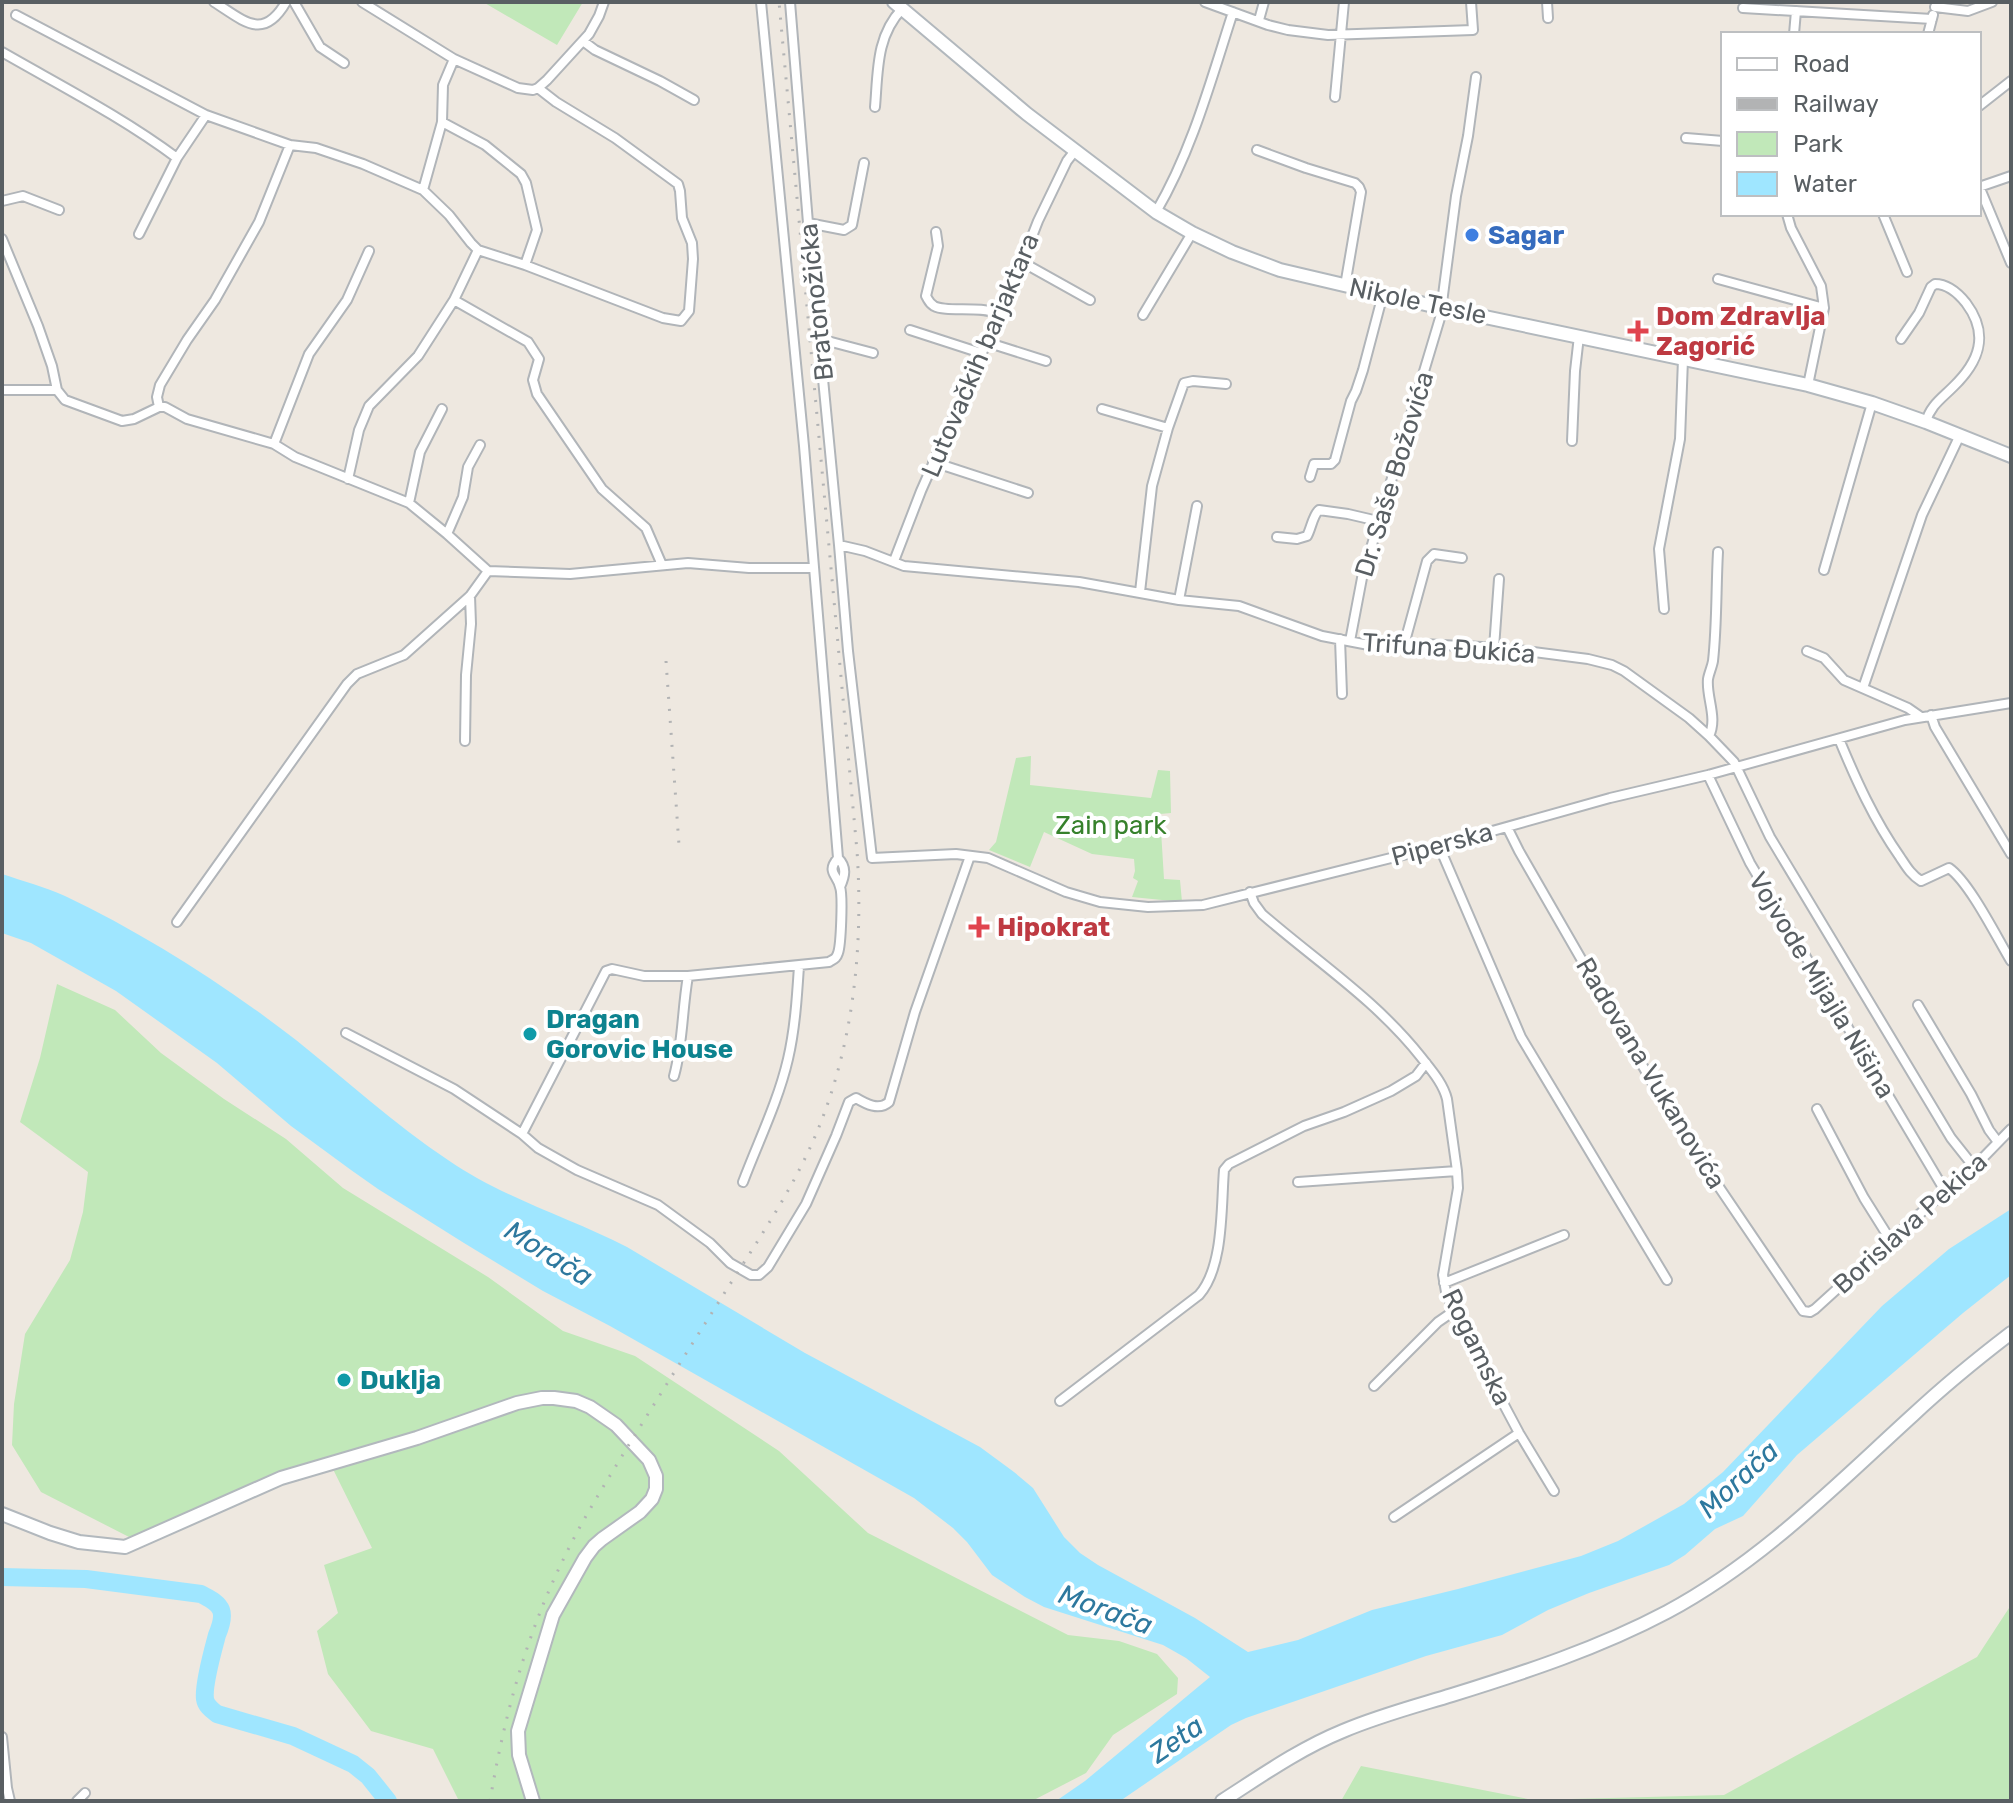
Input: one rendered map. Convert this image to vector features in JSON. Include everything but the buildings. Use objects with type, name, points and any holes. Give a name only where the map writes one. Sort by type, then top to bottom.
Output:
[{"type":"street","points":[[214,2],[250,24],[258,25],[274,19],[286,2]]},
{"type":"street","points":[[294,2],[320,47],[344,63]]},
{"type":"street","points":[[362,2],[454,59],[523,90],[538,88],[583,41],[604,2]]},
{"type":"street","points":[[522,1134],[606,971],[612,969],[644,976],[688,976],[799,966],[829,962],[836,957],[841,940],[840,887],[832,872],[838,858],[804,446],[761,2]]},
{"type":"street","name":"Bratonožićka","points":[[790,2],[839,545]]},
{"type":"street","points":[[1205,2],[1288,30],[1341,35],[1473,30],[1471,2]]},
{"type":"street","points":[[1259,20],[1264,2]]},
{"type":"street","points":[[1335,97],[1344,2]]},
{"type":"street","points":[[1547,2],[1548,18]]},
{"type":"street","points":[[1929,32],[1935,4],[1968,11],[1992,2]]},
{"type":"street","points":[[875,107],[880,48],[898,5]]},
{"type":"street","name":"Nikole Tesle","points":[[898,5],[1015,105],[1156,212],[1256,263],[1442,308],[1808,385],[1872,403],[2011,456]]},
{"type":"street","points":[[1743,8],[1932,19]]},
{"type":"street","points":[[1794,32],[1796,11]]},
{"type":"street","points":[[1156,212],[1171,186],[1191,138],[1233,12]]},
{"type":"street","points":[[16,15],[206,115],[290,145],[316,148],[363,164],[423,190],[478,250],[677,322],[685,319],[689,311],[693,251],[682,218],[678,184],[538,88]]},
{"type":"street","points":[[583,41],[694,100]]},
{"type":"street","points":[[2,52],[120,119],[177,158]]},
{"type":"street","points":[[423,190],[442,122],[443,85],[454,59]]},
{"type":"street","name":"Dr. Saše Božovića","points":[[1342,694],[1345,640],[1442,308],[1456,196],[1476,77]]},
{"type":"street","points":[[1981,104],[2011,81]]},
{"type":"street","points":[[139,234],[177,158],[206,115]]},
{"type":"street","points":[[442,122],[485,145],[521,174],[537,230],[525,265]]},
{"type":"street","points":[[1686,138],[1721,141]]},
{"type":"street","points":[[159,407],[157,397],[160,385],[215,300],[259,222],[290,145]]},
{"type":"street","points":[[1257,150],[1359,187],[1361,192],[1345,286]]},
{"type":"street","name":"Lutovačkih barjaktara","points":[[894,561],[933,462],[1038,221],[1074,152]]},
{"type":"street","points":[[808,223],[844,230],[852,225],[864,163]]},
{"type":"street","points":[[1981,185],[2011,176]]},
{"type":"street","points":[[1981,191],[2011,263]]},
{"type":"street","points":[[2,201],[23,196],[59,210]]},
{"type":"street","points":[[1788,216],[1821,286],[1824,308],[1808,385]]},
{"type":"street","points":[[1884,216],[1907,272]]},
{"type":"street","points":[[936,232],[938,246],[926,296],[930,303],[939,308],[971,308],[999,314]]},
{"type":"street","points":[[1143,315],[1192,233]]},
{"type":"street","points":[[2,239],[38,326],[57,390],[65,400],[122,421],[165,407],[187,419],[274,444],[295,457],[409,503],[488,571],[570,574],[688,563],[749,568],[813,568]]},
{"type":"street","points":[[348,479],[359,430],[369,406],[418,356],[454,300],[478,250]]},
{"type":"street","points":[[274,444],[309,354],[347,300],[369,251]]},
{"type":"street","points":[[1022,262],[1090,300]]},
{"type":"street","points":[[1718,279],[1824,308]]},
{"type":"street","points":[[1901,339],[1935,284],[1950,288],[1960,296],[1977,321],[1976,359],[1932,406],[1926,422]]},
{"type":"street","points":[[1310,477],[1314,464],[1331,464],[1335,460],[1383,294]]},
{"type":"street","points":[[454,300],[528,342],[539,359],[533,380],[537,394],[602,489],[646,528],[662,565]]},
{"type":"street","points":[[910,330],[981,353]]},
{"type":"street","points":[[1572,441],[1579,336]]},
{"type":"street","points":[[820,339],[873,353]]},
{"type":"street","points":[[986,342],[1046,361]]},
{"type":"street","points":[[1664,609],[1659,549],[1680,439],[1683,359]]},
{"type":"street","points":[[1140,592],[1152,486],[1184,383],[1226,384]]},
{"type":"street","points":[[2,390],[57,390]]},
{"type":"street","points":[[1824,570],[1872,403]]},
{"type":"street","points":[[409,503],[420,452],[442,409]]},
{"type":"street","points":[[1102,409],[1168,428]]},
{"type":"street","points":[[1863,688],[1922,515],[1960,435]]},
{"type":"street","points":[[447,534],[463,497],[468,467],[480,445]]},
{"type":"street","points":[[933,462],[1028,493]]},
{"type":"street","points":[[1179,600],[1197,506]]},
{"type":"street","points":[[1277,537],[1297,539],[1307,536],[1319,510],[1378,521]]},
{"type":"street","points":[[839,545],[894,561]]},
{"type":"street","name":"Piperska","points":[[839,545],[869,858],[956,854],[988,858],[1080,897],[1110,904],[1148,907],[1203,905],[1439,846],[1921,717],[2011,703]]},
{"type":"street","points":[[1709,736],[1712,722],[1708,677],[1715,645],[1718,552]]},
{"type":"street","points":[[1404,645],[1427,561],[1434,554],[1462,558]]},
{"type":"street","name":"Trifuna Đukića","points":[[894,561],[904,566],[1079,582],[1179,600],[1239,606],[1322,636],[1374,646],[1422,644],[1494,648],[1588,659],[1624,671],[1709,736],[1730,757],[1770,837],[1951,1138],[1974,1167]]},
{"type":"street","points":[[177,922],[347,684],[357,674],[404,655],[470,596],[488,571]]},
{"type":"street","points":[[1494,648],[1499,579]]},
{"type":"street","points":[[465,741],[470,596]]},
{"type":"street","points":[[1807,651],[1824,658],[1844,680],[1908,708],[1921,717]]},
{"type":"street","points":[[1931,715],[1935,727],[2011,854]]},
{"type":"street","points":[[1839,739],[1872,812],[1912,875],[1921,881],[1949,868],[1953,870],[2011,961]]},
{"type":"street","name":"Vojvode Mijajla Nišina","points":[[1708,775],[1750,863],[1945,1191]]},
{"type":"street","name":"Radovana Vukanovića","points":[[1507,827],[1675,1122],[1805,1312]]},
{"type":"street","points":[[1439,846],[1521,1037],[1667,1280]]},
{"type":"street","points":[[346,1033],[454,1089],[538,1148],[577,1170],[658,1205],[710,1243],[730,1263],[751,1275],[759,1275],[768,1267],[806,1204],[849,1102],[856,1098],[879,1107],[889,1102],[915,1012],[970,856]]},
{"type":"street","name":"Rogamska","points":[[1250,892],[1262,914],[1380,1011],[1426,1063],[1445,1092],[1458,1188],[1444,1283],[1454,1311],[1519,1433],[1554,1491]]},
{"type":"street","points":[[743,1182],[788,1058],[799,966]]},
{"type":"street","points":[[674,1076],[681,1053],[688,976]]},
{"type":"street","points":[[1918,1005],[1998,1142]]},
{"type":"street","points":[[1060,1401],[1207,1286],[1217,1254],[1224,1170],[1229,1164],[1304,1126],[1391,1091],[1416,1076],[1426,1063]]},
{"type":"street","points":[[1817,1109],[1864,1198],[1891,1241]]},
{"type":"street","name":"Borislava Pekica","points":[[1805,1312],[1815,1309],[1974,1167],[2011,1129]]},
{"type":"street","points":[[1298,1182],[1457,1171]]},
{"type":"street","points":[[1444,1283],[1564,1235]]},
{"type":"street","points":[[1374,1386],[1438,1322],[1454,1311]]},
{"type":"street","points":[[1222,1801],[1294,1755],[1333,1735],[1550,1663],[1631,1630],[1691,1598],[1784,1533],[1932,1397],[2011,1333]]},
{"type":"street","points":[[2,1514],[79,1542],[125,1547],[281,1478],[417,1438],[517,1403],[542,1398],[565,1399],[596,1410],[616,1425],[649,1460],[656,1476],[656,1489],[652,1499],[640,1512],[594,1546],[553,1615],[518,1731],[519,1755],[533,1801]]},
{"type":"street","points":[[1394,1517],[1519,1433]]},
{"type":"street","points":[[2,1737],[10,1801]]},
{"type":"street","points":[[77,1801],[85,1793]]},
{"type":"green space","points":[[483,2],[583,2],[557,45]]},
{"type":"green space","name":"Zain park","points":[[1031,756],[1030,785],[1151,798],[1158,770],[1170,771],[1171,813],[1160,814],[1164,879],[1180,880],[1182,902],[1132,897],[1138,881],[1133,878],[1134,859],[1092,854],[1044,832],[1030,867],[989,850],[996,842],[1016,758]]},
{"type":"green space","name":"Duklja","points":[[57,984],[115,1010],[161,1053],[286,1139],[343,1188],[488,1277],[563,1331],[635,1356],[779,1451],[868,1533],[1068,1635],[1119,1641],[1157,1654],[1178,1678],[1177,1694],[1113,1735],[1086,1773],[1032,1801],[459,1801],[433,1749],[371,1731],[328,1674],[317,1631],[338,1613],[324,1565],[372,1548],[328,1459],[228,1494],[131,1538],[41,1492],[12,1445],[14,1404],[25,1334],[70,1260],[83,1212],[88,1172],[20,1122],[40,1058]]},
{"type":"green space","points":[[2011,1605],[2011,1801],[1341,1801],[1361,1766],[1533,1800],[1724,1795],[1977,1657]]},
{"type":"water","points":[[2,874],[65,896],[184,962],[269,1020],[408,1132],[469,1173],[627,1247],[805,1353],[980,1447],[1033,1488],[1064,1537],[1080,1553],[1248,1652],[1298,1640],[1372,1610],[1581,1556],[1618,1541],[1684,1504],[1723,1472],[1882,1306],[1949,1249],[2011,1209],[2011,1275],[1797,1455],[1743,1516],[1715,1529],[1669,1565],[1548,1610],[1502,1635],[1426,1656],[1246,1718],[1231,1725],[1120,1801],[1056,1801],[1085,1781],[1210,1677],[1163,1645],[1044,1607],[1025,1597],[992,1575],[953,1528],[914,1498],[543,1291],[378,1189],[291,1126],[217,1063],[116,991],[31,943],[2,933]]},
{"type":"waterway","points":[[2,1577],[86,1579],[201,1594],[210,1599],[220,1607],[222,1616],[205,1685],[205,1699],[210,1708],[217,1714],[293,1736],[353,1764],[368,1776],[388,1801]]},
{"type":"railway","points":[[490,1801],[518,1677],[550,1587],[596,1500],[795,1178],[835,1082],[850,1017],[859,918],[857,851],[779,2]]},
{"type":"railway","points":[[666,661],[679,845]]},
{"type":"place","name":"Sagar","points":[[1472,235]]},
{"type":"place","name":"Dom Zdravlja Zagorić","points":[[1638,331]]},
{"type":"place","name":"Hipokrat","points":[[979,927]]},
{"type":"place","name":"Dragan Gorovic House","points":[[530,1034]]},
{"type":"place","name":"Duklja","points":[[344,1380]]},
{"type":"water label","name":"Morača","points":[[549,1253]]},
{"type":"water label","name":"Morača","points":[[1738,1479]]},
{"type":"water label","name":"Morača","points":[[1106,1609]]},
{"type":"water label","name":"Zeta","points":[[1176,1739]]}]
